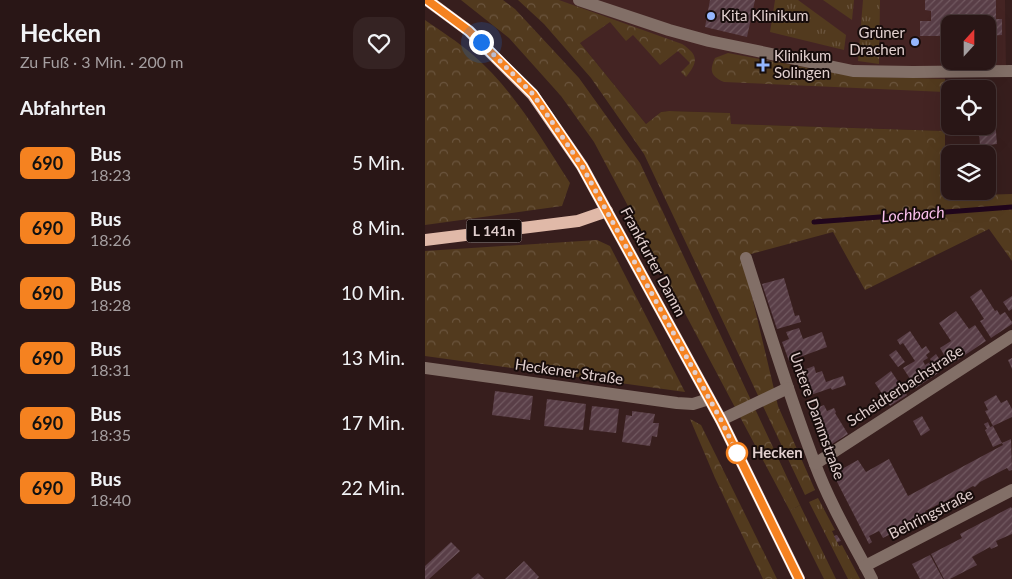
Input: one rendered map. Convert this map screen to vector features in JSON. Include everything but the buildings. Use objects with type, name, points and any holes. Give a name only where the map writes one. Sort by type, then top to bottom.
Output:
[{"type":"main road","name":"Frankfurter Damm","points":[[427,0],[469,31],[533,94],[582,166],[721,420],[799,579]]},
{"type":"main road","name":"L 141n","points":[[425,240],[578,220],[607,211]]},
{"type":"street","points":[[579,0],[649,24],[709,40],[853,71],[1012,71]]},
{"type":"street","name":"Untere Dammstraße","points":[[746,258],[815,464],[825,488],[872,579]]},
{"type":"street","name":"Scheidterbachstraße","points":[[815,464],[1012,336]]},
{"type":"street","name":"Heckener Straße","points":[[425,368],[677,403],[693,404],[709,400]]},
{"type":"street","points":[[721,420],[788,388]]},
{"type":"street","name":"Behringstraße","points":[[865,566],[1012,490]]},
{"type":"shaded area","name":"Klinikum Solingen","points":[[536,0],[1005,0],[1006,67],[996,67],[996,15],[941,15],[941,70],[945,70],[945,80],[941,80],[941,131],[731,124],[730,113],[669,111],[661,112],[646,124],[580,43]]},
{"type":"green space","points":[[461,0],[503,0],[515,9],[579,78],[640,163],[800,505],[790,511],[594,142],[561,96],[509,38]]},
{"type":"green space","points":[[518,0],[559,0],[682,44],[688,48],[695,59],[693,67],[686,77],[681,72],[690,63],[678,51],[660,65],[633,35],[626,41],[610,22],[580,43],[646,124],[661,112],[669,111],[730,113],[731,124],[941,131],[941,135],[945,135],[945,145],[941,145],[941,200],[996,200],[996,194],[1012,194],[1012,261],[989,229],[865,290],[833,232],[740,257],[750,288],[778,406],[815,490],[805,495],[644,154],[591,78],[544,24]]},
{"type":"green space","points":[[775,0],[798,0],[846,35],[844,50],[770,32]]},
{"type":"green space","points":[[823,0],[854,0],[852,20]]},
{"type":"green space","points":[[863,0],[880,0],[879,64],[858,61]]},
{"type":"green space","points":[[425,20],[472,54],[513,98],[570,183],[562,206],[425,225]]},
{"type":"green space","points":[[728,53],[852,76],[945,80],[941,80],[941,92],[724,82],[716,78],[712,73],[715,58]]},
{"type":"green space","points":[[597,240],[610,246],[685,392],[425,356],[425,251]]},
{"type":"green space","points":[[690,419],[701,425],[777,579],[763,579],[715,478]]},
{"type":"green space","points":[[818,498],[835,530],[832,531],[839,546],[842,545],[860,579],[848,579],[809,502]]},
{"type":"green space","points":[[800,505],[836,579],[824,579],[790,511]]},
{"type":"waterway","name":"Lochbach","points":[[814,222],[1012,207]]},
{"type":"bus line","name":"690","points":[[427,0],[469,31],[533,94],[582,166],[721,420],[799,579]]},
{"type":"place","name":"Kita Klinikum","points":[[711,16]]},
{"type":"place","name":"Grüner Drachen","points":[[915,42]]},
{"type":"place","name":"Klinikum Solingen","points":[[763,65]]},
{"type":"place","name":"Hecken","points":[[737,453]]},
{"type":"route","points":[[481,42],[533,94],[582,166],[721,420],[737,453]]}]
